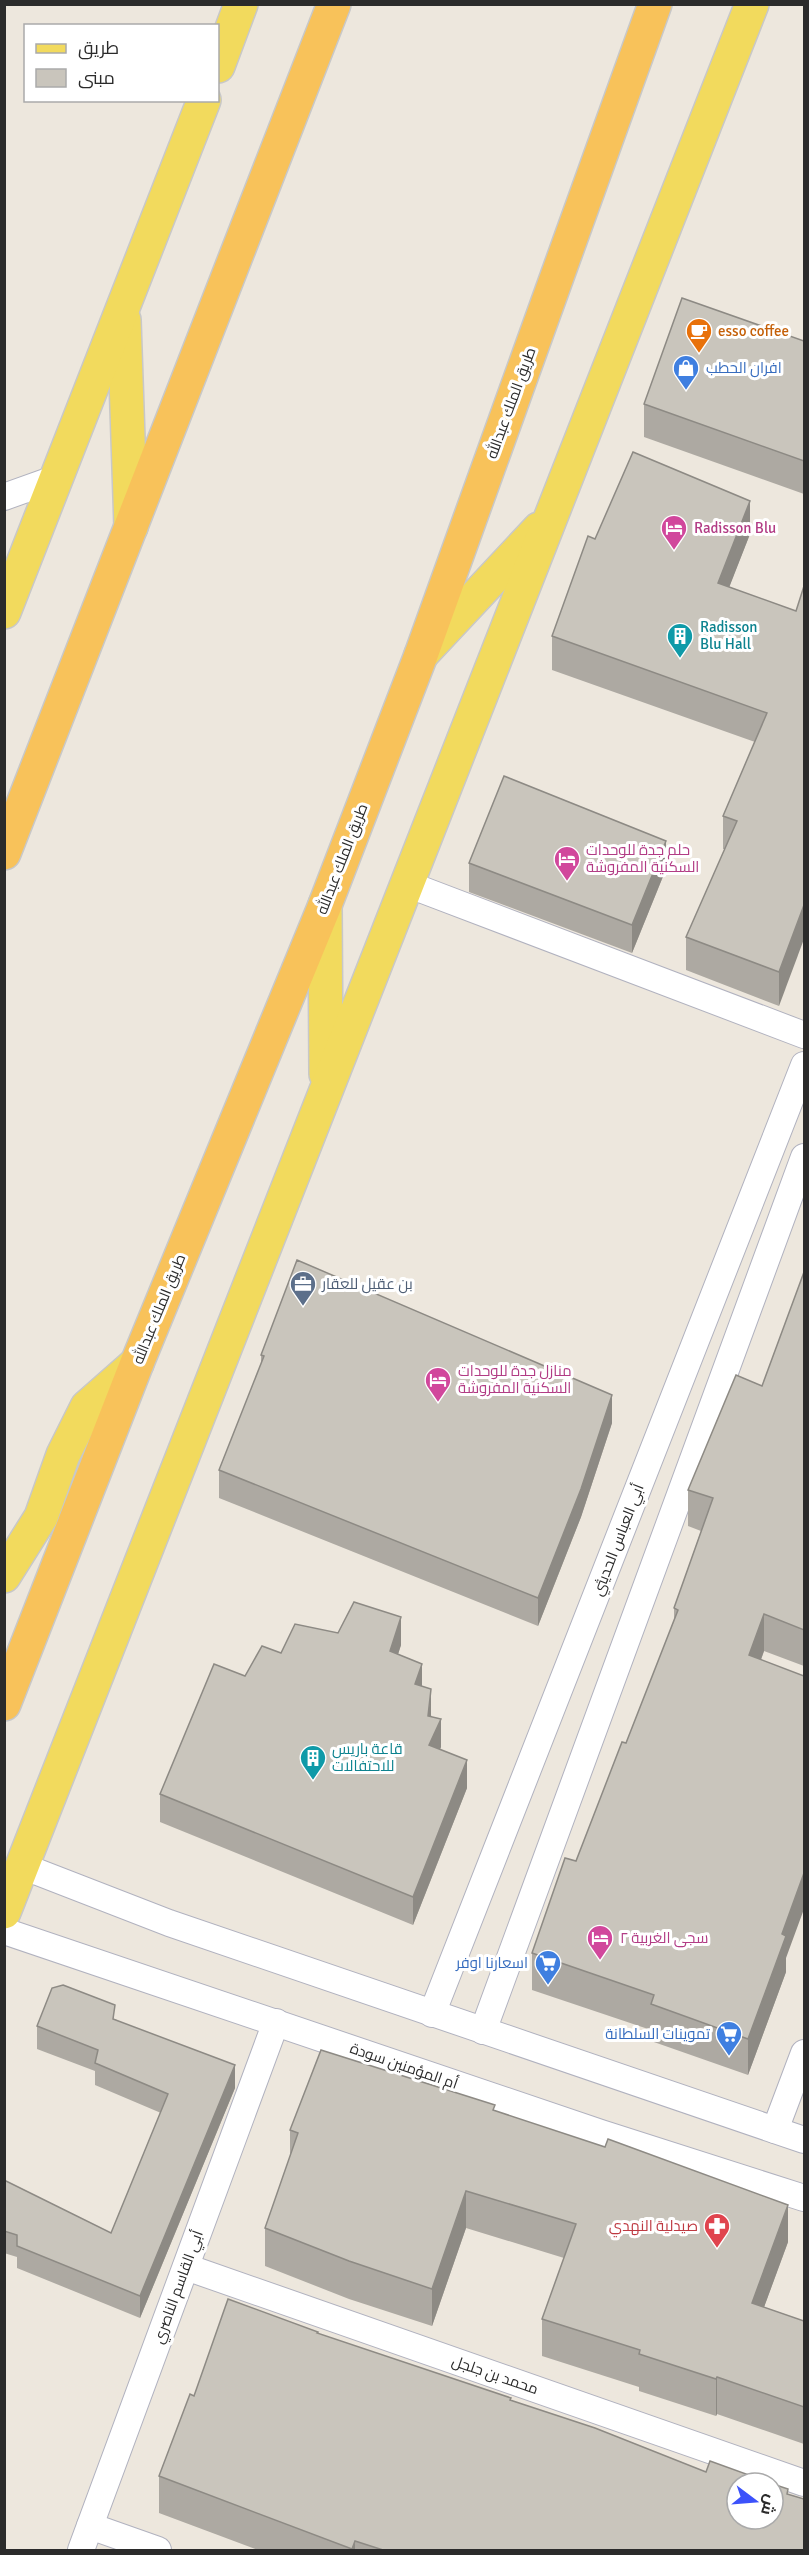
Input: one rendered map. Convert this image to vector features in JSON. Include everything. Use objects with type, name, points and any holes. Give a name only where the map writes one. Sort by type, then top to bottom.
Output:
[{"type":"highway","points":[[4,853],[13,817],[131,527],[334,4]]},
{"type":"highway","name":"طريق الملك عبدالله","points":[[4,1704],[137,1363],[324,905],[421,655],[655,4]]},
{"type":"main road","points":[[219,63],[241,4]]},
{"type":"main road","points":[[4,1912],[752,4]]},
{"type":"main road","points":[[4,612],[203,102]]},
{"type":"main road","points":[[124,306],[131,527]]},
{"type":"main road","points":[[421,655],[552,515]]},
{"type":"main road","points":[[324,905],[326,1091]]},
{"type":"main road","points":[[4,1576],[41,1517],[63,1455],[87,1407],[137,1363]]},
{"type":"street","points":[[4,497],[57,478]]},
{"type":"street","points":[[407,884],[804,1035]]},
{"type":"street","name":"أبي العباس الحديثي","points":[[432,2014],[804,1065]]},
{"type":"street","points":[[483,2031],[804,1157]]},
{"type":"street","points":[[22,1866],[169,1923],[804,2140]]},
{"type":"street","name":"أم المؤمنين سودة","points":[[4,1931],[601,2133],[804,2198]]},
{"type":"street","name":"أبي القاسم الناصري","points":[[81,2550],[276,2022]]},
{"type":"street","points":[[775,2130],[804,2053]]},
{"type":"street","name":"محمد بن جلجل","points":[[186,2267],[804,2483]]},
{"type":"street","points":[[90,2526],[158,2550]]},
{"type":"building","points":[[682,298],[804,341],[804,461],[644,404]]},
{"type":"building","points":[[633,452],[750,501],[718,583],[796,611],[804,586],[804,905],[779,972],[686,937],[737,821],[723,816],[767,713],[552,636],[588,536],[595,539]]},
{"type":"building","name":"حلم جدة للوحدات السكنية المفروشة","points":[[504,776],[666,841],[632,925],[469,863]]},
{"type":"building","points":[[297,1260],[612,1395],[581,1489],[538,1598],[219,1470],[264,1356],[261,1355]]},
{"type":"building","points":[[804,1272],[804,1630],[764,1614],[749,1655],[804,1676],[804,1873],[782,1934],[786,1936],[748,2039],[651,2004],[654,1995],[532,1953],[565,1858],[576,1861],[622,1742],[626,1743],[678,1610],[674,1608],[713,1498],[688,1490],[736,1375],[762,1386]]},
{"type":"building","name":"قاعة باريس للاحتفالات","points":[[354,1602],[401,1617],[390,1651],[422,1664],[415,1684],[431,1689],[428,1716],[441,1719],[429,1745],[467,1760],[413,1897],[160,1794],[214,1664],[245,1676],[262,1646],[281,1653],[295,1624],[338,1633]]},
{"type":"building","points":[[63,1985],[115,2005],[113,2019],[235,2065],[140,2296],[17,2246],[17,2235],[4,2231],[4,2180],[111,2233],[168,2094],[95,2063],[98,2050],[37,2026],[52,1988]]},
{"type":"building","points":[[321,2050],[495,2105],[493,2110],[605,2147],[608,2139],[788,2205],[752,2303],[804,2321],[804,2407],[717,2377],[716,2379],[639,2354],[640,2350],[542,2319],[576,2224],[466,2191],[432,2289],[349,2261],[265,2228],[298,2133],[290,2130]]},
{"type":"building","points":[[228,2299],[317,2333],[595,2428],[706,2472],[710,2461],[738,2471],[725,2471],[725,2531],[785,2531],[785,2488],[788,2489],[787,2494],[804,2499],[804,2550],[383,2550],[355,2541],[352,2549],[159,2476],[190,2394],[194,2396]]},
{"type":"place","name":"esso coffee","points":[[699,354]]},
{"type":"place","name":"افران الحطب","points":[[686,391]]},
{"type":"place","name":"Radisson Blu","points":[[674,551]]},
{"type":"place","name":"Radisson Blu Hall","points":[[680,659]]},
{"type":"place","name":"حلم جدة للوحدات السكنية المفروشة","points":[[567,882]]},
{"type":"place","name":"بن عقيل للعقار","points":[[303,1307]]},
{"type":"place","name":"منازل جدة للوحدات السكنية المفروشة","points":[[438,1403]]},
{"type":"place","name":"قاعة باريس للاحتفالات","points":[[313,1781]]},
{"type":"place","name":"سجى الغربية ٢","points":[[600,1961]]},
{"type":"place","name":"اسعارنا اوفر","points":[[548,1986]]},
{"type":"place","name":"تموينات السلطانة","points":[[729,2057]]},
{"type":"place","name":"صيدلية النهدي","points":[[717,2249]]}]
